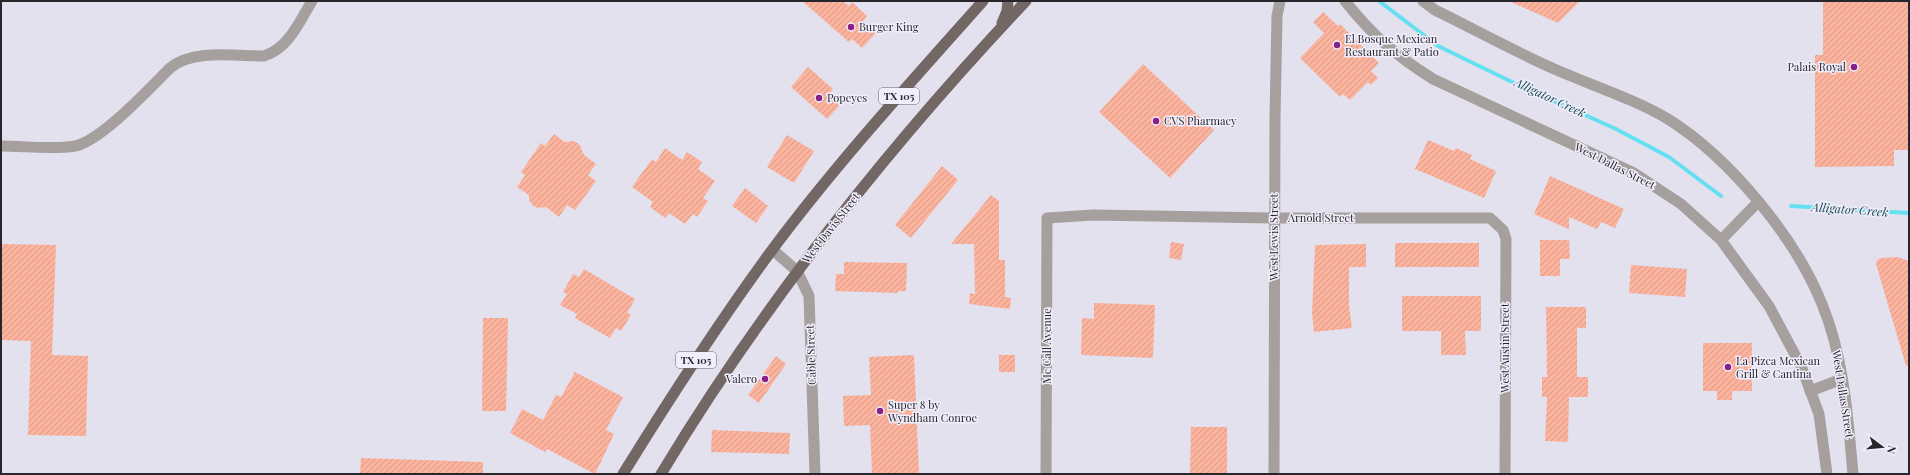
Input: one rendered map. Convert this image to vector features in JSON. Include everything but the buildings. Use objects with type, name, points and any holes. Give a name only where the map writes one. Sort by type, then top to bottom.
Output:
[{"type":"main road","name":"TX 105","points":[[623,474],[693,364],[773,250],[905,89],[983,1]]},
{"type":"main road","points":[[999,30],[1007,11],[1008,1]]},
{"type":"main road","name":"West Davis Street","points":[[661,474],[725,373],[797,271],[852,200],[928,108],[1026,1]]},
{"type":"street","points":[[1,146],[59,147],[77,146],[87,142],[115,121],[178,62],[197,56],[264,56],[274,52],[282,46],[289,37],[312,1]]},
{"type":"street","name":"West Lewis Street","points":[[1274,474],[1275,110],[1277,16],[1280,1]]},
{"type":"street","name":"West Dallas Street","points":[[1346,1],[1380,41],[1404,61],[1433,79],[1634,173],[1681,204],[1720,240],[1770,306],[1801,366],[1819,414],[1827,474]]},
{"type":"street","name":"West Dallas Street","points":[[1423,1],[1435,10],[1559,71],[1619,95],[1668,120],[1713,153],[1741,182],[1785,238],[1807,272],[1823,305],[1834,343],[1842,379],[1850,432],[1853,474]]},
{"type":"street","points":[[1720,240],[1758,202]]},
{"type":"street","name":"Arnold Street","points":[[1047,218],[1093,215],[1274,218],[1490,218],[1498,224]]},
{"type":"street","name":"Mc Call Avenue","points":[[1046,474],[1047,218]]},
{"type":"street","name":"West Austin Street","points":[[1498,224],[1503,230],[1506,239],[1505,474]]},
{"type":"street","name":"Cable Street","points":[[773,250],[797,271],[809,296],[815,474]]},
{"type":"street","points":[[1810,391],[1842,379]]},
{"type":"waterway","name":"Alligator Creek","points":[[1379,1],[1438,46],[1512,82],[1616,129],[1669,157],[1721,196]]},
{"type":"waterway","name":"Alligator Creek","points":[[1791,206],[1909,213]]},
{"type":"place","name":"Burger King","points":[[851,27]]},
{"type":"place","name":"El Bosque Mexican Restaurant & Patio","points":[[1337,45]]},
{"type":"place","name":"Palais Royal","points":[[1854,67]]},
{"type":"place","name":"Popeyes","points":[[819,98]]},
{"type":"place","name":"CVS Pharmacy","points":[[1156,121]]},
{"type":"place","name":"La Pizca Mexican Grill & Cantina","points":[[1728,367]]},
{"type":"place","name":"Valero","points":[[765,379]]},
{"type":"place","name":"Super 8 by Wyndham Conroe","points":[[880,411]]}]
